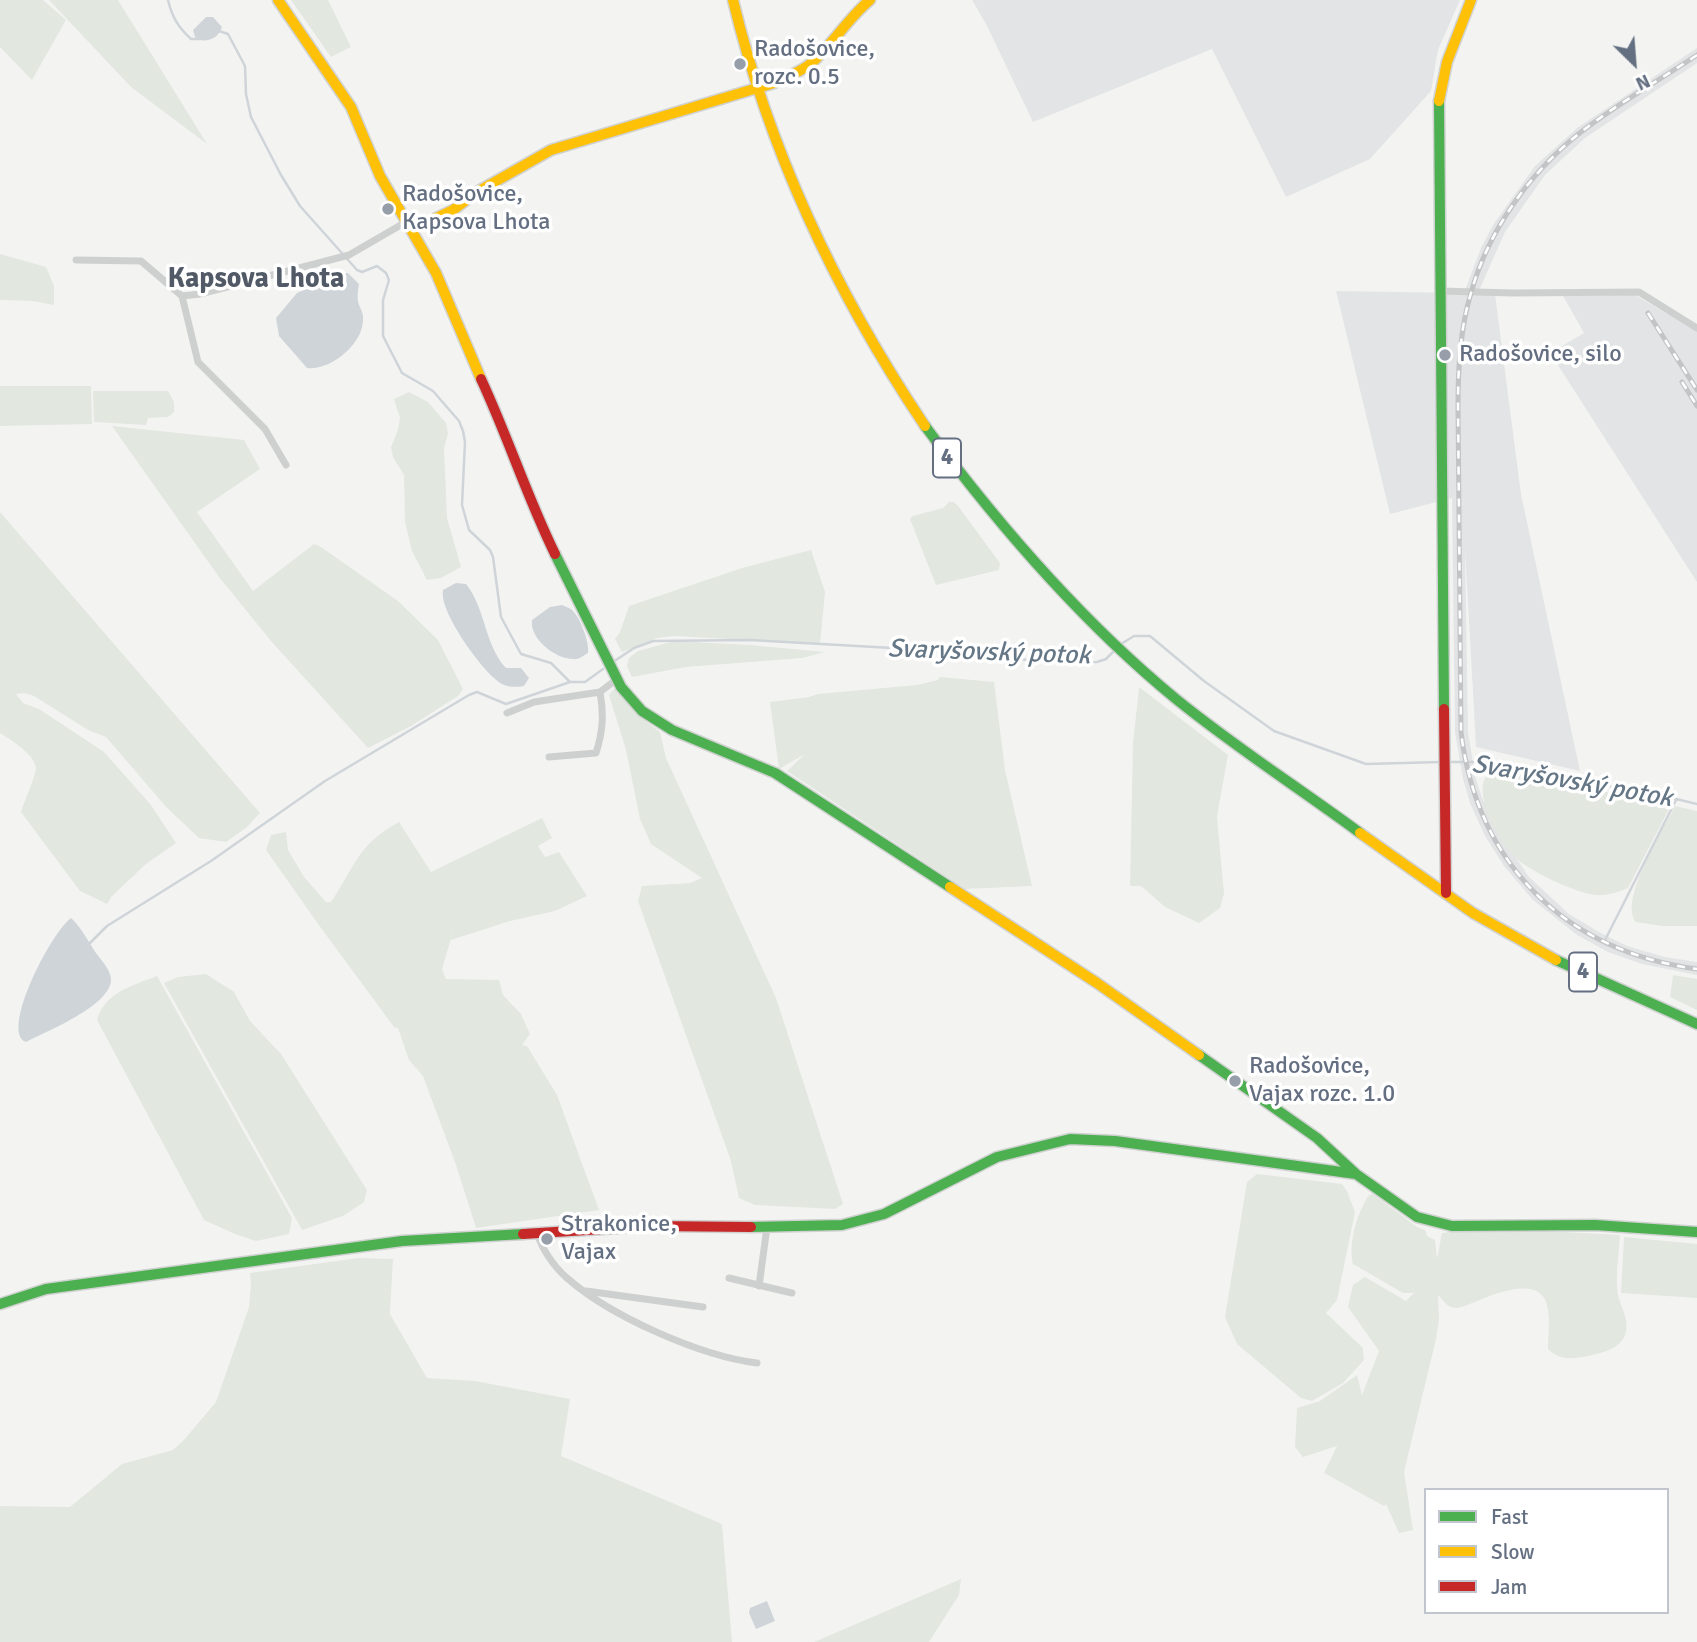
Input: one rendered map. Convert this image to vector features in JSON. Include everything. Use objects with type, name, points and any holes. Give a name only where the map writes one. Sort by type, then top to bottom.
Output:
[{"type":"street","points":[[278,0],[351,107],[380,176],[436,273],[464,344],[502,425],[535,514],[621,687],[642,711],[672,730],[775,773],[1097,983],[1317,1138],[1356,1174],[1417,1216],[1452,1226],[1595,1225],[1697,1232]]},
{"type":"street","name":"4","points":[[733,0],[757,86],[819,246],[886,368],[939,447],[999,523],[1049,580],[1112,642],[1187,708],[1446,893],[1516,940],[1697,1024]]},
{"type":"street","points":[[182,296],[200,294],[344,257],[409,226],[453,210],[477,192],[551,150],[774,83],[811,63],[848,20],[870,0]]},
{"type":"street","points":[[1446,893],[1439,101],[1448,55],[1471,0]]},
{"type":"street","points":[[76,260],[141,261],[182,296],[198,362],[265,429],[286,465]]},
{"type":"street","points":[[1440,291],[1639,292],[1697,328]]},
{"type":"street","points":[[507,713],[534,702],[600,692],[617,679]]},
{"type":"street","points":[[549,757],[596,753],[604,714],[600,692]]},
{"type":"street","points":[[0,1304],[46,1289],[388,1243],[651,1226],[842,1225],[884,1214],[996,1157],[1070,1139],[1115,1141],[1356,1174]]},
{"type":"street","points":[[759,1286],[767,1227]]},
{"type":"street","points":[[537,1233],[556,1267],[566,1278],[619,1312],[672,1338],[729,1358],[757,1363]]},
{"type":"street","points":[[729,1278],[792,1293]]},
{"type":"street","points":[[584,1290],[704,1307]]},
{"type":"shaded area","points":[[0,0],[43,0],[66,20],[32,80],[0,47]]},
{"type":"shaded area","points":[[49,0],[118,0],[207,144],[131,87]]},
{"type":"shaded area","points":[[291,0],[328,0],[351,47],[331,57]]},
{"type":"shaded area","points":[[972,0],[1460,0],[1438,50],[1431,91],[1370,159],[1286,197],[1212,49],[1033,122]]},
{"type":"shaded area","points":[[206,17],[213,17],[222,27],[214,38],[199,40],[193,30]]},
{"type":"shaded area","points":[[1697,48],[1697,63],[1585,138],[1545,175],[1505,232],[1478,293],[1495,294],[1521,494],[1580,771],[1476,747],[1465,549],[1468,731],[1475,776],[1497,830],[1529,877],[1569,914],[1627,946],[1665,957],[1697,962],[1697,975],[1642,964],[1608,952],[1577,935],[1533,900],[1504,866],[1485,836],[1470,803],[1463,779],[1455,732],[1452,498],[1390,514],[1336,291],[1464,293],[1493,225],[1535,166],[1577,128]]},
{"type":"shaded area","points":[[0,254],[46,267],[54,286],[54,305],[0,300]]},
{"type":"shaded area","points":[[340,273],[348,273],[359,284],[362,327],[352,345],[336,360],[316,368],[307,368],[279,336],[276,318],[297,293]]},
{"type":"shaded area","points":[[1635,295],[1697,331],[1697,582],[1554,359],[1544,361],[1542,358],[1584,333],[1563,296]]},
{"type":"shaded area","points":[[0,386],[91,386],[92,424],[0,426]]},
{"type":"shaded area","points":[[93,391],[168,391],[174,402],[174,412],[168,417],[148,418],[146,425],[94,422]]},
{"type":"shaded area","points":[[409,392],[428,402],[446,423],[448,434],[444,448],[447,518],[461,567],[441,578],[427,580],[412,551],[405,522],[404,475],[393,457],[391,447],[400,418],[394,399]]},
{"type":"shaded area","points":[[112,426],[244,440],[260,469],[197,512],[253,591],[314,544],[321,547],[398,601],[438,640],[463,689],[458,696],[411,726],[368,748],[271,641],[219,577]]},
{"type":"shaded area","points":[[949,502],[958,506],[1000,563],[999,570],[936,585],[910,519],[943,508]]},
{"type":"shaded area","points":[[0,512],[260,813],[246,828],[226,842],[199,838],[167,808],[106,737],[88,730],[34,696],[16,694],[23,703],[39,709],[104,752],[151,805],[176,843],[146,864],[107,904],[80,891],[21,812],[36,768],[27,753],[0,733]]},
{"type":"shaded area","points":[[811,550],[825,592],[820,644],[674,636],[657,638],[622,652],[615,639],[629,606],[742,568]]},
{"type":"shaded area","points":[[456,583],[466,584],[473,594],[499,659],[506,668],[521,668],[529,678],[524,686],[508,686],[497,681],[461,637],[443,599],[443,590]]},
{"type":"shaded area","points":[[562,605],[575,613],[586,637],[588,653],[577,659],[566,658],[551,651],[539,640],[532,627],[532,620],[550,607]]},
{"type":"shaded area","points":[[674,641],[825,652],[802,658],[686,667],[632,677],[627,666],[629,658],[638,651]]},
{"type":"shaded area","points":[[940,677],[994,682],[1005,770],[1032,886],[965,889],[787,771],[805,754],[779,769],[770,702],[818,694],[917,685],[938,680]]},
{"type":"shaded area","points":[[1139,687],[1228,755],[1217,816],[1224,894],[1220,908],[1199,923],[1165,907],[1141,886],[1130,886],[1133,744]]},
{"type":"shaded area","points":[[615,688],[640,717],[660,732],[666,758],[776,998],[843,1204],[835,1209],[755,1205],[739,1198],[731,1161],[638,901],[642,886],[690,883],[702,878],[651,844],[640,819],[626,750],[609,695]]},
{"type":"shaded area","points":[[1501,771],[1671,805],[1628,888],[1604,895],[1588,894],[1529,868],[1514,856],[1501,840],[1486,808],[1483,787],[1485,778]]},
{"type":"shaded area","points":[[1675,806],[1697,811],[1697,926],[1662,926],[1636,922],[1632,912],[1638,882]]},
{"type":"shaded area","points":[[542,818],[552,838],[538,846],[545,857],[559,852],[587,896],[555,911],[510,921],[451,940],[455,925],[442,969],[446,979],[499,980],[503,995],[521,1014],[530,1034],[522,1045],[527,1046],[557,1095],[599,1210],[476,1228],[423,1076],[409,1060],[398,1028],[394,1027],[266,850],[271,835],[286,832],[288,850],[304,877],[326,902],[331,902],[366,847],[399,822],[431,872]]},
{"type":"shaded area","points":[[71,918],[106,966],[111,981],[107,991],[88,1009],[26,1042],[20,1035],[19,1021],[23,1003],[40,962]]},
{"type":"shaded area","points":[[206,974],[234,992],[250,1021],[281,1054],[367,1190],[364,1202],[343,1216],[302,1230],[164,983],[178,977]]},
{"type":"shaded area","points":[[1673,975],[1697,979],[1697,1010],[1670,997]]},
{"type":"shaded area","points":[[157,976],[292,1218],[289,1234],[256,1241],[204,1220],[97,1020],[101,1010],[113,996]]},
{"type":"shaded area","points":[[1257,1174],[1342,1184],[1355,1212],[1337,1300],[1326,1313],[1363,1348],[1364,1360],[1343,1383],[1312,1401],[1301,1398],[1237,1344],[1225,1317],[1247,1182]]},
{"type":"shaded area","points":[[1373,1194],[1435,1240],[1437,1259],[1442,1233],[1449,1232],[1546,1231],[1620,1235],[1617,1288],[1626,1330],[1621,1342],[1603,1352],[1567,1358],[1557,1356],[1548,1349],[1548,1310],[1545,1299],[1538,1292],[1529,1289],[1506,1291],[1456,1308],[1448,1305],[1438,1295],[1439,1320],[1436,1339],[1404,1472],[1413,1530],[1399,1533],[1386,1504],[1384,1506],[1324,1473],[1337,1446],[1303,1457],[1295,1447],[1297,1408],[1320,1401],[1357,1375],[1362,1395],[1379,1351],[1348,1307],[1353,1285],[1365,1277],[1406,1301],[1414,1293],[1403,1293],[1353,1264],[1352,1247],[1357,1219],[1369,1195]]},
{"type":"shaded area","points":[[1624,1237],[1697,1244],[1697,1298],[1621,1293]]},
{"type":"shaded area","points":[[358,1258],[393,1259],[390,1314],[427,1378],[475,1381],[570,1399],[561,1456],[722,1524],[732,1642],[0,1642],[0,1506],[70,1507],[122,1464],[173,1450],[216,1402],[249,1307],[250,1273]]},
{"type":"shaded area","points":[[961,1579],[959,1595],[929,1642],[814,1642]]},
{"type":"shaded area","points":[[767,1601],[775,1621],[756,1629],[749,1613],[750,1608]]},
{"type":"waterway","name":"Svaryšovský potok","points":[[168,0],[182,30],[191,39],[200,39]]},
{"type":"waterway","name":"Svaryšovský potok","points":[[219,31],[228,34],[245,66],[246,94],[251,117],[300,206],[357,270],[362,272],[377,266],[386,273],[389,280],[383,300],[383,336],[402,373],[433,391],[459,421],[465,442],[462,505],[469,530],[490,550],[493,557],[501,617],[521,654],[551,663],[570,682],[585,682],[603,669]]},
{"type":"waterway","name":"Svaryšovský potok","points":[[1121,644],[1134,636],[1150,636],[1204,681],[1274,731],[1366,764],[1441,762]]},
{"type":"waterway","name":"Svaryšovský potok","points":[[616,660],[634,648],[653,641],[750,640],[910,649],[1060,663],[1097,662],[1106,659],[1114,651]]},
{"type":"waterway","points":[[88,945],[107,926],[211,861],[325,781],[469,695],[477,692],[506,704],[570,682]]},
{"type":"waterway","name":"Svaryšovský potok","points":[[1448,762],[1475,762],[1697,804]]},
{"type":"waterway","points":[[1604,942],[1676,800]]},
{"type":"railway","points":[[1697,55],[1581,132],[1545,165],[1513,204],[1488,247],[1471,293],[1464,320],[1458,377],[1461,732],[1470,779],[1486,822],[1508,860],[1536,893],[1569,921],[1607,943],[1650,959],[1697,969]]},
{"type":"railway","points":[[1648,313],[1697,390]]},
{"type":"railway","points":[[1682,382],[1697,406]]},
{"type":"traffic: fast","points":[[1439,101],[1444,709]]},
{"type":"traffic: fast","points":[[925,426],[982,500],[1042,570],[1141,669],[1198,717],[1360,833]]},
{"type":"traffic: fast","points":[[555,554],[621,687],[642,711],[672,730],[775,773],[950,887]]},
{"type":"traffic: fast","points":[[1556,960],[1697,1024]]},
{"type":"traffic: fast","points":[[1199,1055],[1317,1138],[1356,1174],[1417,1217],[1452,1226],[1595,1225],[1697,1232]]},
{"type":"traffic: fast","points":[[751,1227],[842,1225],[884,1214],[997,1157],[1070,1139],[1115,1141],[1356,1174]]},
{"type":"traffic: fast","points":[[0,1304],[46,1289],[402,1241],[523,1234]]},
{"type":"traffic: slow","points":[[278,0],[351,107],[380,176],[436,273],[481,379]]},
{"type":"traffic: slow","points":[[733,0],[766,113],[810,222],[864,326],[925,426]]},
{"type":"traffic: slow","points":[[411,230],[453,210],[477,192],[551,150],[774,83],[796,73],[817,58],[870,0]]},
{"type":"traffic: slow","points":[[1439,101],[1447,62],[1471,0]]},
{"type":"traffic: slow","points":[[1360,833],[1473,913],[1556,960]]},
{"type":"traffic: slow","points":[[950,887],[1097,983],[1199,1055]]},
{"type":"traffic: jam","points":[[481,379],[555,554]]},
{"type":"traffic: jam","points":[[1444,709],[1446,893]]},
{"type":"traffic: jam","points":[[523,1234],[651,1226],[751,1227]]},
{"type":"place","name":"Radošovice, rozc. 0.5","points":[[740,64]]},
{"type":"place","name":"Radošovice, Kapsova Lhota","points":[[388,209]]},
{"type":"place","name":"Radošovice, silo","points":[[1445,355]]},
{"type":"place","name":"Radošovice, Vajax rozc. 1.0","points":[[1235,1081]]},
{"type":"place","name":"Strakonice, Vajax","points":[[547,1239]]},
{"type":"district","name":"Kapsova Lhota","points":[[256,280]]}]
